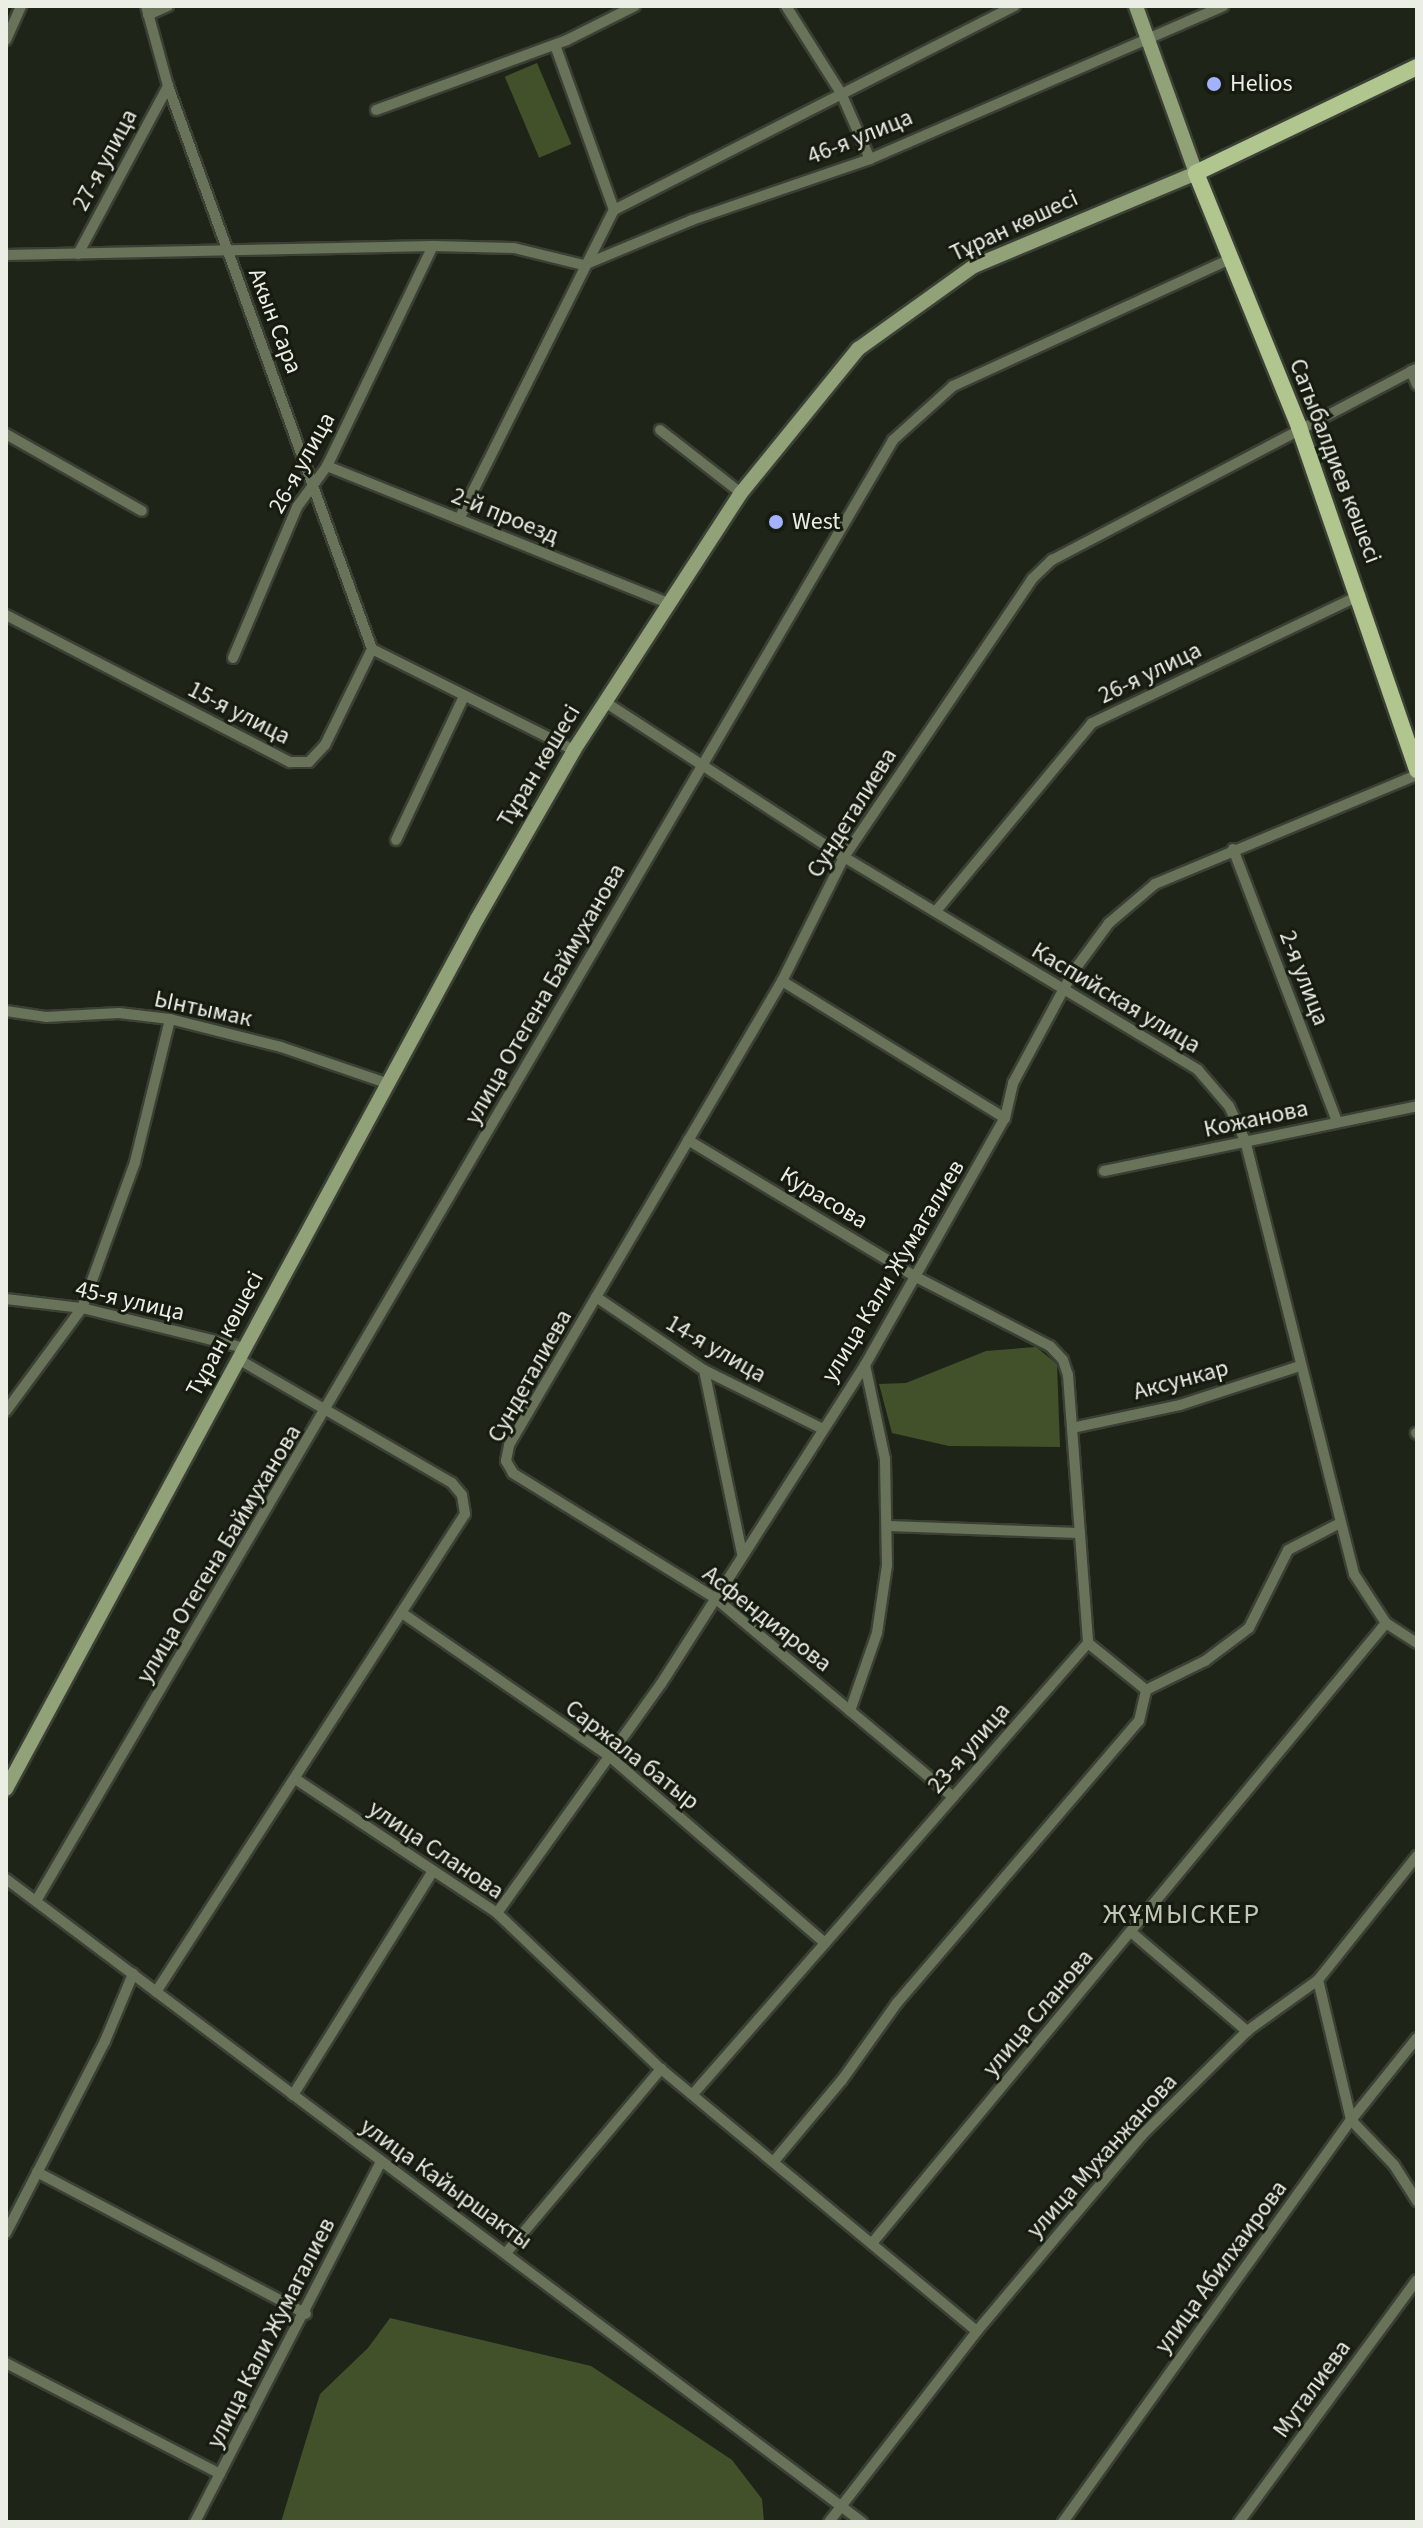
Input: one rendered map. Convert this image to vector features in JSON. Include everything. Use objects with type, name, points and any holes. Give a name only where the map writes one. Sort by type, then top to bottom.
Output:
[{"type":"main road","name":"Тұран көшесі","points":[[1196,173],[1417,67]]},
{"type":"main road","name":"Сатыбалдиев көшесі","points":[[1196,173],[1299,427],[1360,595],[1417,772]]},
{"type":"street","points":[[6,40],[21,6]]},
{"type":"street","points":[[147,10],[168,6]]},
{"type":"street","points":[[376,110],[555,45],[635,6]]},
{"type":"street","points":[[786,6],[841,93],[870,159]]},
{"type":"street","name":"46-я улица","points":[[614,210],[1015,6]]},
{"type":"street","points":[[1136,6],[1196,173]]},
{"type":"street","name":"46-я улица","points":[[584,265],[692,220],[870,159],[1223,6]]},
{"type":"street","name":"Акын Сара","points":[[147,10],[168,86],[372,649]]},
{"type":"street","points":[[459,519],[614,210],[555,45]]},
{"type":"street","name":"27-я улица","points":[[78,254],[168,86]]},
{"type":"street","name":"Тұран көшесі","points":[[6,1789],[386,1083],[574,750],[741,493],[858,349],[974,266],[1196,173]]},
{"type":"street","points":[[6,255],[433,246],[514,248],[584,265]]},
{"type":"street","name":"26-я улица","points":[[233,658],[313,481],[327,466],[433,246]]},
{"type":"street","name":"улица Отегена Баймуханова","points":[[36,1901],[327,1410],[893,440],[918,412],[953,386],[1231,259]]},
{"type":"street","points":[[1414,370],[1417,385]]},
{"type":"street","name":"Сундеталиева","points":[[506,1461],[509,1445],[782,981],[844,857],[1032,579],[1052,560],[1299,427],[1414,370]]},
{"type":"street","points":[[660,430],[741,493]]},
{"type":"street","points":[[6,434],[142,511]]},
{"type":"street","name":"2-й проезд","points":[[327,466],[668,603]]},
{"type":"street","name":"26-я улица","points":[[936,911],[1092,723],[1360,595]]},
{"type":"street","name":"15-я улица","points":[[6,615],[290,762],[309,762],[325,745],[372,649]]},
{"type":"street","points":[[372,649],[463,698],[574,750]]},
{"type":"street","points":[[396,840],[463,698]]},
{"type":"street","name":"Каспийская улица","points":[[605,702],[700,767],[844,857],[1198,1070],[1229,1106],[1245,1140],[1354,1574],[1386,1623],[1417,1643]]},
{"type":"street","name":"улица Кали Жумагалиев","points":[[497,1913],[661,1684],[821,1428],[865,1365],[918,1278],[1005,1118],[1013,1083],[1064,992],[1109,923],[1143,893],[1233,849],[1417,772]]},
{"type":"street","name":"2-я улица","points":[[1233,849],[1337,1122]]},
{"type":"street","points":[[782,981],[1005,1118]]},
{"type":"street","name":"Ынтымак","points":[[6,1011],[46,1017],[119,1013],[170,1019],[281,1047],[386,1083]]},
{"type":"street","points":[[6,1411],[82,1308],[135,1162],[170,1019]]},
{"type":"street","name":"Кожанова","points":[[1104,1171],[1417,1107]]},
{"type":"street","name":"Курасова","points":[[688,1140],[918,1278],[1050,1346],[1063,1360],[1072,1428]]},
{"type":"street","name":"14-я улица","points":[[596,1297],[704,1370],[821,1428]]},
{"type":"street","name":"45-я улица","points":[[6,1299],[82,1308],[242,1354]]},
{"type":"street","points":[[156,1992],[297,1780],[465,1514],[462,1495],[452,1483],[327,1410],[242,1354]]},
{"type":"street","points":[[850,1711],[877,1633],[887,1565],[885,1459],[865,1365]]},
{"type":"street","name":"Аксункар","points":[[1072,1428],[1180,1405],[1300,1366]]},
{"type":"street","points":[[704,1370],[742,1554]]},
{"type":"street","points":[[1072,1428],[1088,1643],[1146,1690]]},
{"type":"street","name":"Асфендиярова","points":[[506,1461],[513,1473],[715,1598],[953,1797]]},
{"type":"street","points":[[1146,1690],[1205,1661],[1249,1628],[1288,1550],[1340,1523]]},
{"type":"street","points":[[887,1526],[1080,1533]]},
{"type":"street","name":"Саржала батыр","points":[[402,1613],[608,1755],[825,1943]]},
{"type":"street","name":"улица Сланова","points":[[873,2242],[1386,1623]]},
{"type":"street","name":"23-я улица","points":[[693,2094],[1088,1643]]},
{"type":"street","points":[[775,2160],[842,2080],[897,2003],[1139,1721],[1146,1690]]},
{"type":"street","name":"улица Сланова","points":[[297,1780],[497,1913],[661,2069],[775,2160],[977,2331]]},
{"type":"street","name":"улица Муханжанова","points":[[829,2522],[977,2331],[1142,2135],[1247,2031],[1318,1980],[1417,1856]]},
{"type":"street","points":[[293,2095],[433,1871]]},
{"type":"street","name":"улица Кайыршакты","points":[[6,1879],[862,2522]]},
{"type":"street","points":[[1131,1932],[1247,2031]]},
{"type":"street","points":[[6,2233],[105,2041],[133,1974]]},
{"type":"street","points":[[1318,1980],[1351,2120],[1394,2165],[1417,2201]]},
{"type":"street","name":"улица Абилхаирова","points":[[1063,2522],[1351,2120],[1417,2038]]},
{"type":"street","points":[[506,2253],[661,2069]]},
{"type":"street","name":"улица Кали Жумагалиев","points":[[195,2522],[306,2314],[381,2161]]},
{"type":"street","points":[[37,2172],[306,2314]]},
{"type":"street","name":"Муталиева","points":[[1239,2522],[1417,2280]]},
{"type":"street","points":[[6,2363],[220,2474]]},
{"type":"green space","points":[[537,63],[571,144],[539,158],[505,77]]},
{"type":"green space","points":[[1036,1347],[1057,1364],[1060,1447],[949,1446],[892,1433],[879,1384],[906,1383],[986,1351]]},
{"type":"green space","points":[[390,2318],[591,2366],[732,2460],[762,2499],[764,2522],[281,2522],[320,2394],[368,2348]]},
{"type":"place","name":"Helios","points":[[1214,84]]},
{"type":"place","name":"West","points":[[776,522]]},
{"type":"district","name":"ЖҰМЫСКЕР","points":[[1182,1914]]}]
